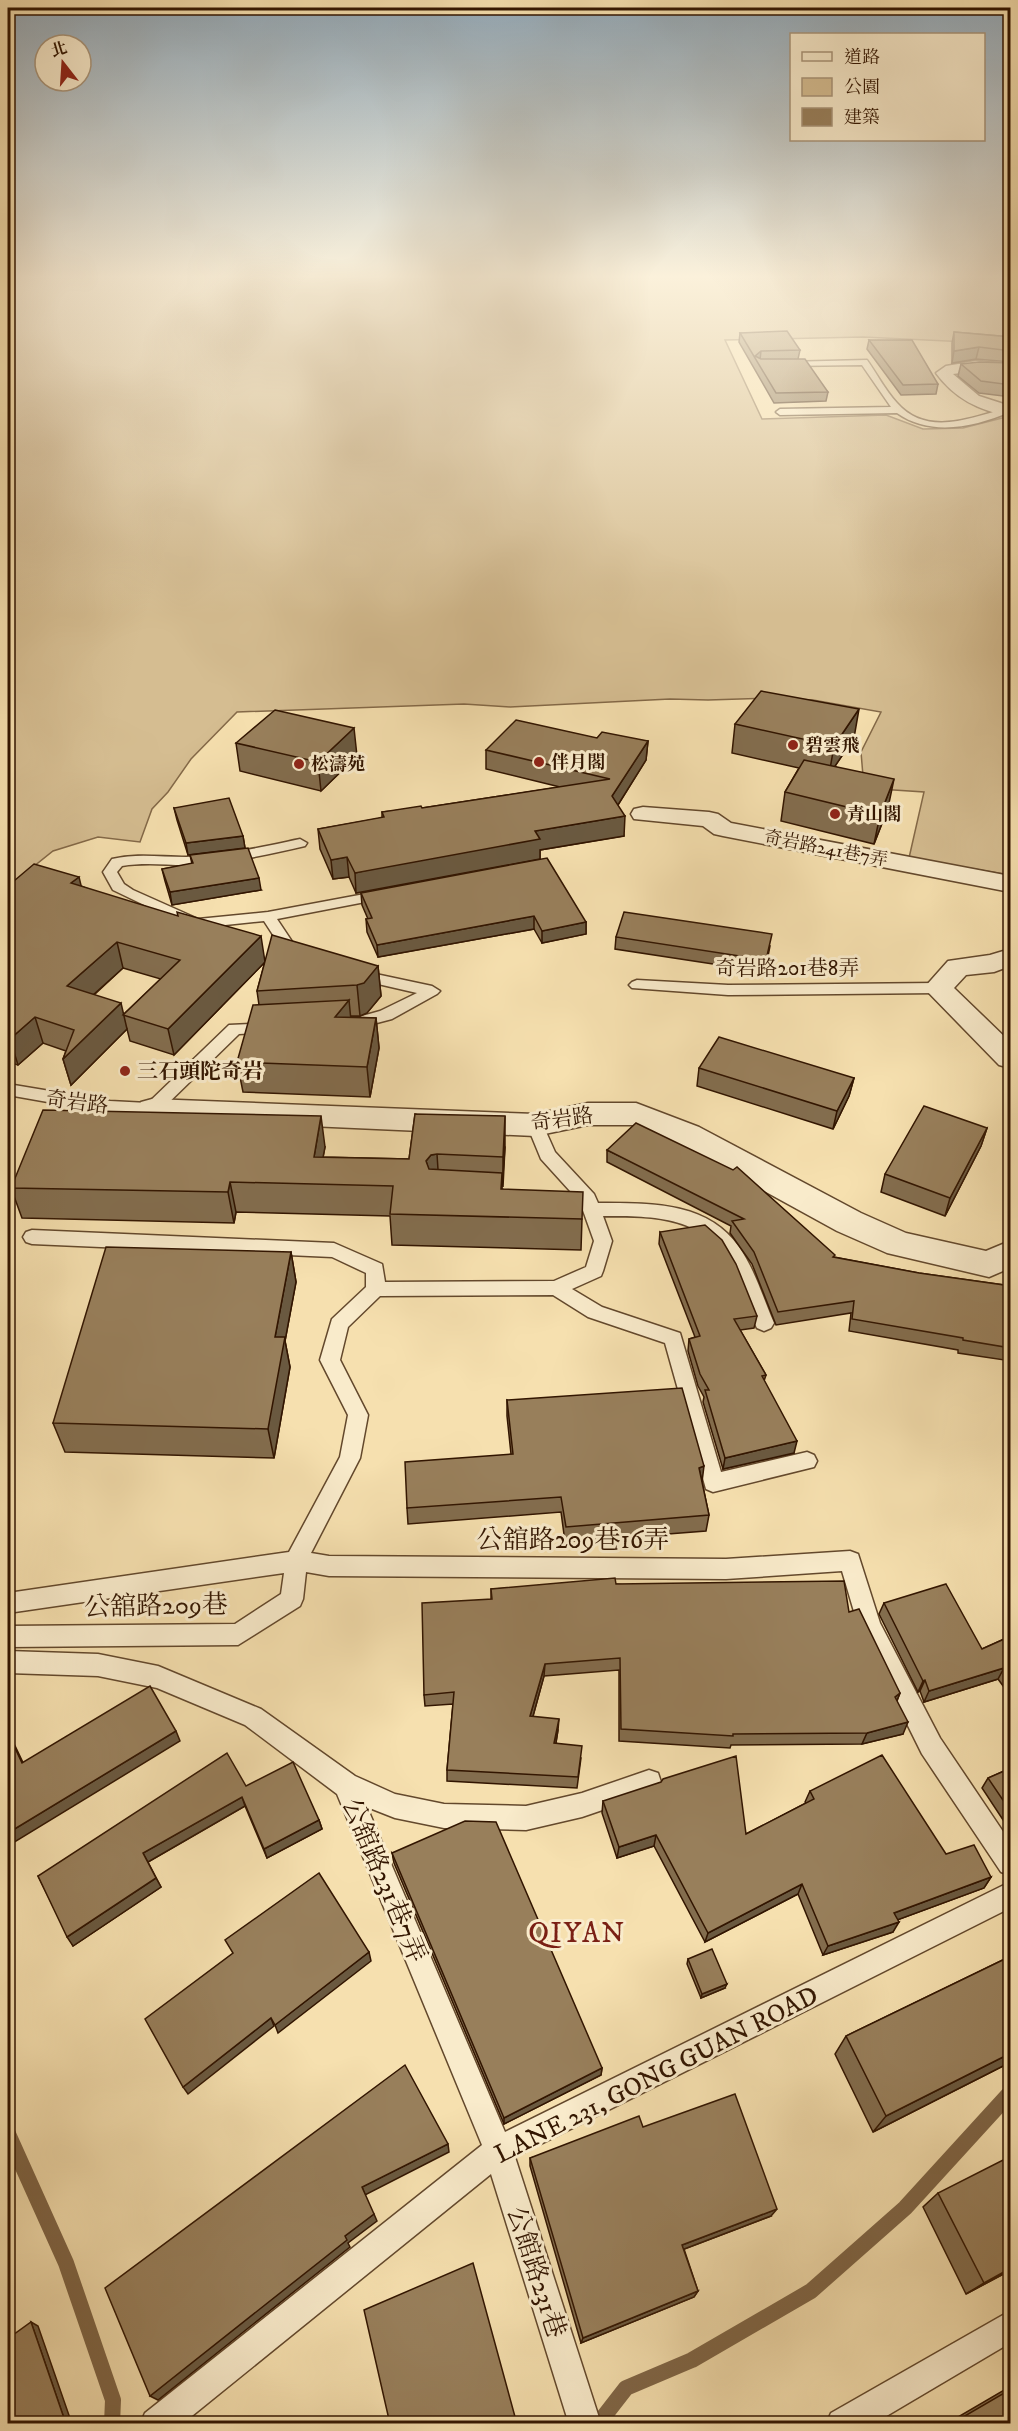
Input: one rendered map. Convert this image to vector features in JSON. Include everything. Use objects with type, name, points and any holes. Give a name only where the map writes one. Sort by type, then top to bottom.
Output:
[{"type":"street","points":[[956,388],[975,403],[1009,411]]},
{"type":"street","name":"奇岩路241巷7弄","points":[[643,814],[709,819],[723,829],[1011,884]]},
{"type":"street","points":[[1011,957],[994,963],[958,967],[938,988],[1011,1058]]},
{"type":"street","name":"奇岩路","points":[[152,1109],[535,1125],[588,1114],[636,1114],[688,1135],[849,1222],[899,1244],[989,1264],[1011,1254]]},
{"type":"lane","points":[[883,388],[898,410],[918,423],[941,426],[958,424],[1009,411]]},
{"type":"lane","points":[[780,412],[898,410]]},
{"type":"lane","points":[[226,935],[195,924],[128,893],[118,887],[110,872],[117,862],[145,858],[185,861],[227,858],[300,843]]},
{"type":"lane","points":[[195,924],[268,916],[403,891]]},
{"type":"lane","points":[[268,916],[303,963],[277,954]]},
{"type":"lane","points":[[340,972],[432,991],[386,1015],[361,1023],[340,1025]]},
{"type":"lane","name":"奇岩路201巷8弄","points":[[637,984],[728,990],[938,988]]},
{"type":"lane","points":[[152,1109],[235,1029],[283,1028]]},
{"type":"lane","name":"奇岩路","points":[[8,1090],[110,1107],[152,1109]]},
{"type":"lane","points":[[32,1237],[334,1250],[375,1269],[376,1289],[556,1288],[594,1271],[603,1241],[590,1204],[547,1155],[535,1125]]},
{"type":"lane","points":[[566,1198],[590,1204],[661,1210],[705,1223],[719,1234],[733,1251],[764,1323]]},
{"type":"lane","points":[[556,1288],[595,1312],[673,1338],[713,1483],[807,1461]]},
{"type":"lane","name":"公舘路209巷","points":[[8,1637],[238,1634],[292,1599],[296,1561],[350,1458],[358,1415],[330,1360],[339,1324],[376,1289]]},
{"type":"lane","name":"公舘路209巷","points":[[8,1603],[296,1561]]},
{"type":"lane","name":"公舘路209巷16弄","points":[[296,1561],[329,1566],[726,1569],[850,1562],[869,1625],[931,1746],[1011,1863]]},
{"type":"lane","name":"公舘路231巷7弄","points":[[8,1662],[98,1665],[158,1677],[253,1717],[346,1785],[498,2150]]},
{"type":"lane","points":[[346,1785],[395,1806],[444,1816],[526,1818],[582,1805],[649,1782]]},
{"type":"lane","name":"LANE 231, GONG GUAN ROAD","points":[[156,2424],[498,2150],[1011,1895]]},
{"type":"lane","name":"公館路231巷","points":[[498,2150],[585,2424]]},
{"type":"lane","points":[[842,2424],[1011,2326]]},
{"type":"green space","points":[[8,388],[748,388],[762,419],[886,415],[923,429],[963,428],[1010,416],[1010,875],[909,858],[924,792],[864,788],[861,752],[881,712],[813,700],[670,699],[510,707],[464,704],[237,712],[191,759],[168,792],[152,809],[140,842],[98,837],[53,851],[8,887]]},
{"type":"building","points":[[773,388],[826,388],[828,392],[776,393]]},
{"type":"building","points":[[761,691],[859,709],[834,746],[735,724]]},
{"type":"building","points":[[275,710],[354,728],[318,762],[236,743]]},
{"type":"building","points":[[516,720],[597,738],[602,732],[648,741],[612,796],[625,816],[535,831],[540,839],[355,873],[347,857],[331,860],[318,829],[384,817],[382,812],[610,779],[486,750]]},
{"type":"building","points":[[804,760],[894,779],[880,815],[785,792]]},
{"type":"building","points":[[229,798],[243,836],[186,843],[174,808]]},
{"type":"building","points":[[248,848],[259,878],[170,892],[162,869],[193,863],[190,855]]},
{"type":"building","points":[[547,858],[586,922],[542,931],[534,916],[377,945],[366,919],[372,918],[361,893]]},
{"type":"building","points":[[34,864],[79,877],[71,883],[178,916],[177,912],[261,936],[168,1029],[123,1015],[180,960],[117,942],[67,986],[121,1003],[63,1059],[74,1030],[35,1017],[8,1039],[8,886]]},
{"type":"building","points":[[624,912],[772,934],[766,960],[616,937]]},
{"type":"building","points":[[272,935],[378,966],[364,983],[357,985],[257,991]]},
{"type":"building","points":[[349,1000],[335,1017],[376,1018],[367,1067],[237,1062],[253,1005]]},
{"type":"building","points":[[719,1037],[854,1078],[837,1111],[699,1068]]},
{"type":"building","points":[[924,1106],[987,1128],[950,1198],[885,1174]]},
{"type":"building","points":[[43,1110],[321,1116],[314,1157],[409,1159],[415,1114],[505,1116],[503,1157],[437,1154],[431,1155],[426,1161],[429,1169],[502,1173],[501,1189],[583,1192],[582,1219],[390,1214],[393,1186],[230,1182],[228,1192],[11,1188]]},
{"type":"building","points":[[636,1123],[733,1170],[737,1167],[835,1255],[833,1257],[919,1273],[1011,1286],[1011,1348],[852,1319],[854,1301],[778,1312],[754,1252],[732,1221],[744,1219],[607,1150]]},
{"type":"building","points":[[705,1225],[722,1240],[736,1264],[757,1316],[734,1319],[766,1375],[762,1376],[797,1441],[725,1458],[705,1390],[709,1390],[700,1374],[689,1339],[700,1336],[660,1232]]},
{"type":"building","points":[[106,1247],[291,1252],[275,1337],[285,1337],[268,1429],[53,1423]]},
{"type":"building","points":[[682,1388],[704,1466],[699,1468],[709,1515],[566,1527],[561,1497],[407,1508],[405,1462],[513,1454],[507,1400]]},
{"type":"building","points":[[615,1578],[616,1584],[844,1581],[849,1612],[859,1609],[900,1693],[895,1697],[908,1722],[867,1733],[733,1734],[733,1736],[621,1729],[620,1658],[545,1664],[530,1716],[559,1719],[554,1743],[582,1746],[578,1777],[447,1770],[454,1692],[424,1695],[422,1603],[492,1599],[491,1589]]},
{"type":"building","points":[[946,1584],[982,1649],[1011,1636],[1011,1678],[1004,1668],[929,1691],[884,1603]]},
{"type":"building","points":[[150,1686],[176,1731],[8,1833],[8,1733],[22,1763]]},
{"type":"building","points":[[227,1753],[246,1786],[293,1762],[319,1820],[264,1849],[242,1797],[143,1853],[156,1878],[67,1937],[38,1876]]},
{"type":"building","points":[[882,1755],[946,1854],[974,1845],[991,1877],[894,1913],[899,1922],[828,1946],[802,1884],[708,1933],[656,1835],[619,1847],[603,1801],[736,1756],[746,1834],[814,1799],[810,1791]]},
{"type":"building","points":[[1011,1768],[1011,1812],[988,1778]]},
{"type":"building","points":[[465,1821],[496,1822],[602,2068],[504,2118],[392,1853]]},
{"type":"building","points":[[319,1873],[369,1952],[275,2025],[271,2018],[183,2087],[145,2019],[233,1953],[225,1940]]},
{"type":"building","points":[[712,1949],[727,1984],[702,1994],[688,1959]]},
{"type":"building","points":[[1011,1956],[1011,2053],[886,2116],[846,2036]]},
{"type":"building","points":[[405,2065],[448,2144],[362,2187],[374,2214],[345,2236],[347,2240],[150,2396],[105,2288]]},
{"type":"building","points":[[735,2094],[777,2209],[682,2245],[698,2291],[583,2338],[530,2158],[639,2116],[643,2127]]},
{"type":"building","points":[[1011,2156],[1011,2268],[984,2283],[938,2193]]},
{"type":"building","points":[[473,2263],[517,2424],[390,2424],[364,2310]]},
{"type":"building","points":[[31,2322],[66,2424],[8,2424],[8,2332],[10,2337]]},
{"type":"building","points":[[1011,2389],[1011,2424],[951,2424]]},
{"type":"building","points":[[943,2418],[946,2424],[934,2424]]},
{"type":"waterway","points":[[598,2424],[626,2388],[692,2360],[811,2291],[905,2208],[1010,2093]]},
{"type":"waterway","points":[[8,2134],[66,2263],[113,2400],[112,2424]]},
{"type":"place","name":"碧雲飛","points":[[793,745]]},
{"type":"place","name":"伴月閣","points":[[539,762]]},
{"type":"place","name":"松濤苑","points":[[299,764]]},
{"type":"place","name":"青山閣","points":[[835,814]]},
{"type":"place","name":"三石頭陀奇岩","points":[[125,1071]]},
{"type":"district","name":"QIYAN","points":[[577,1932]]}]
